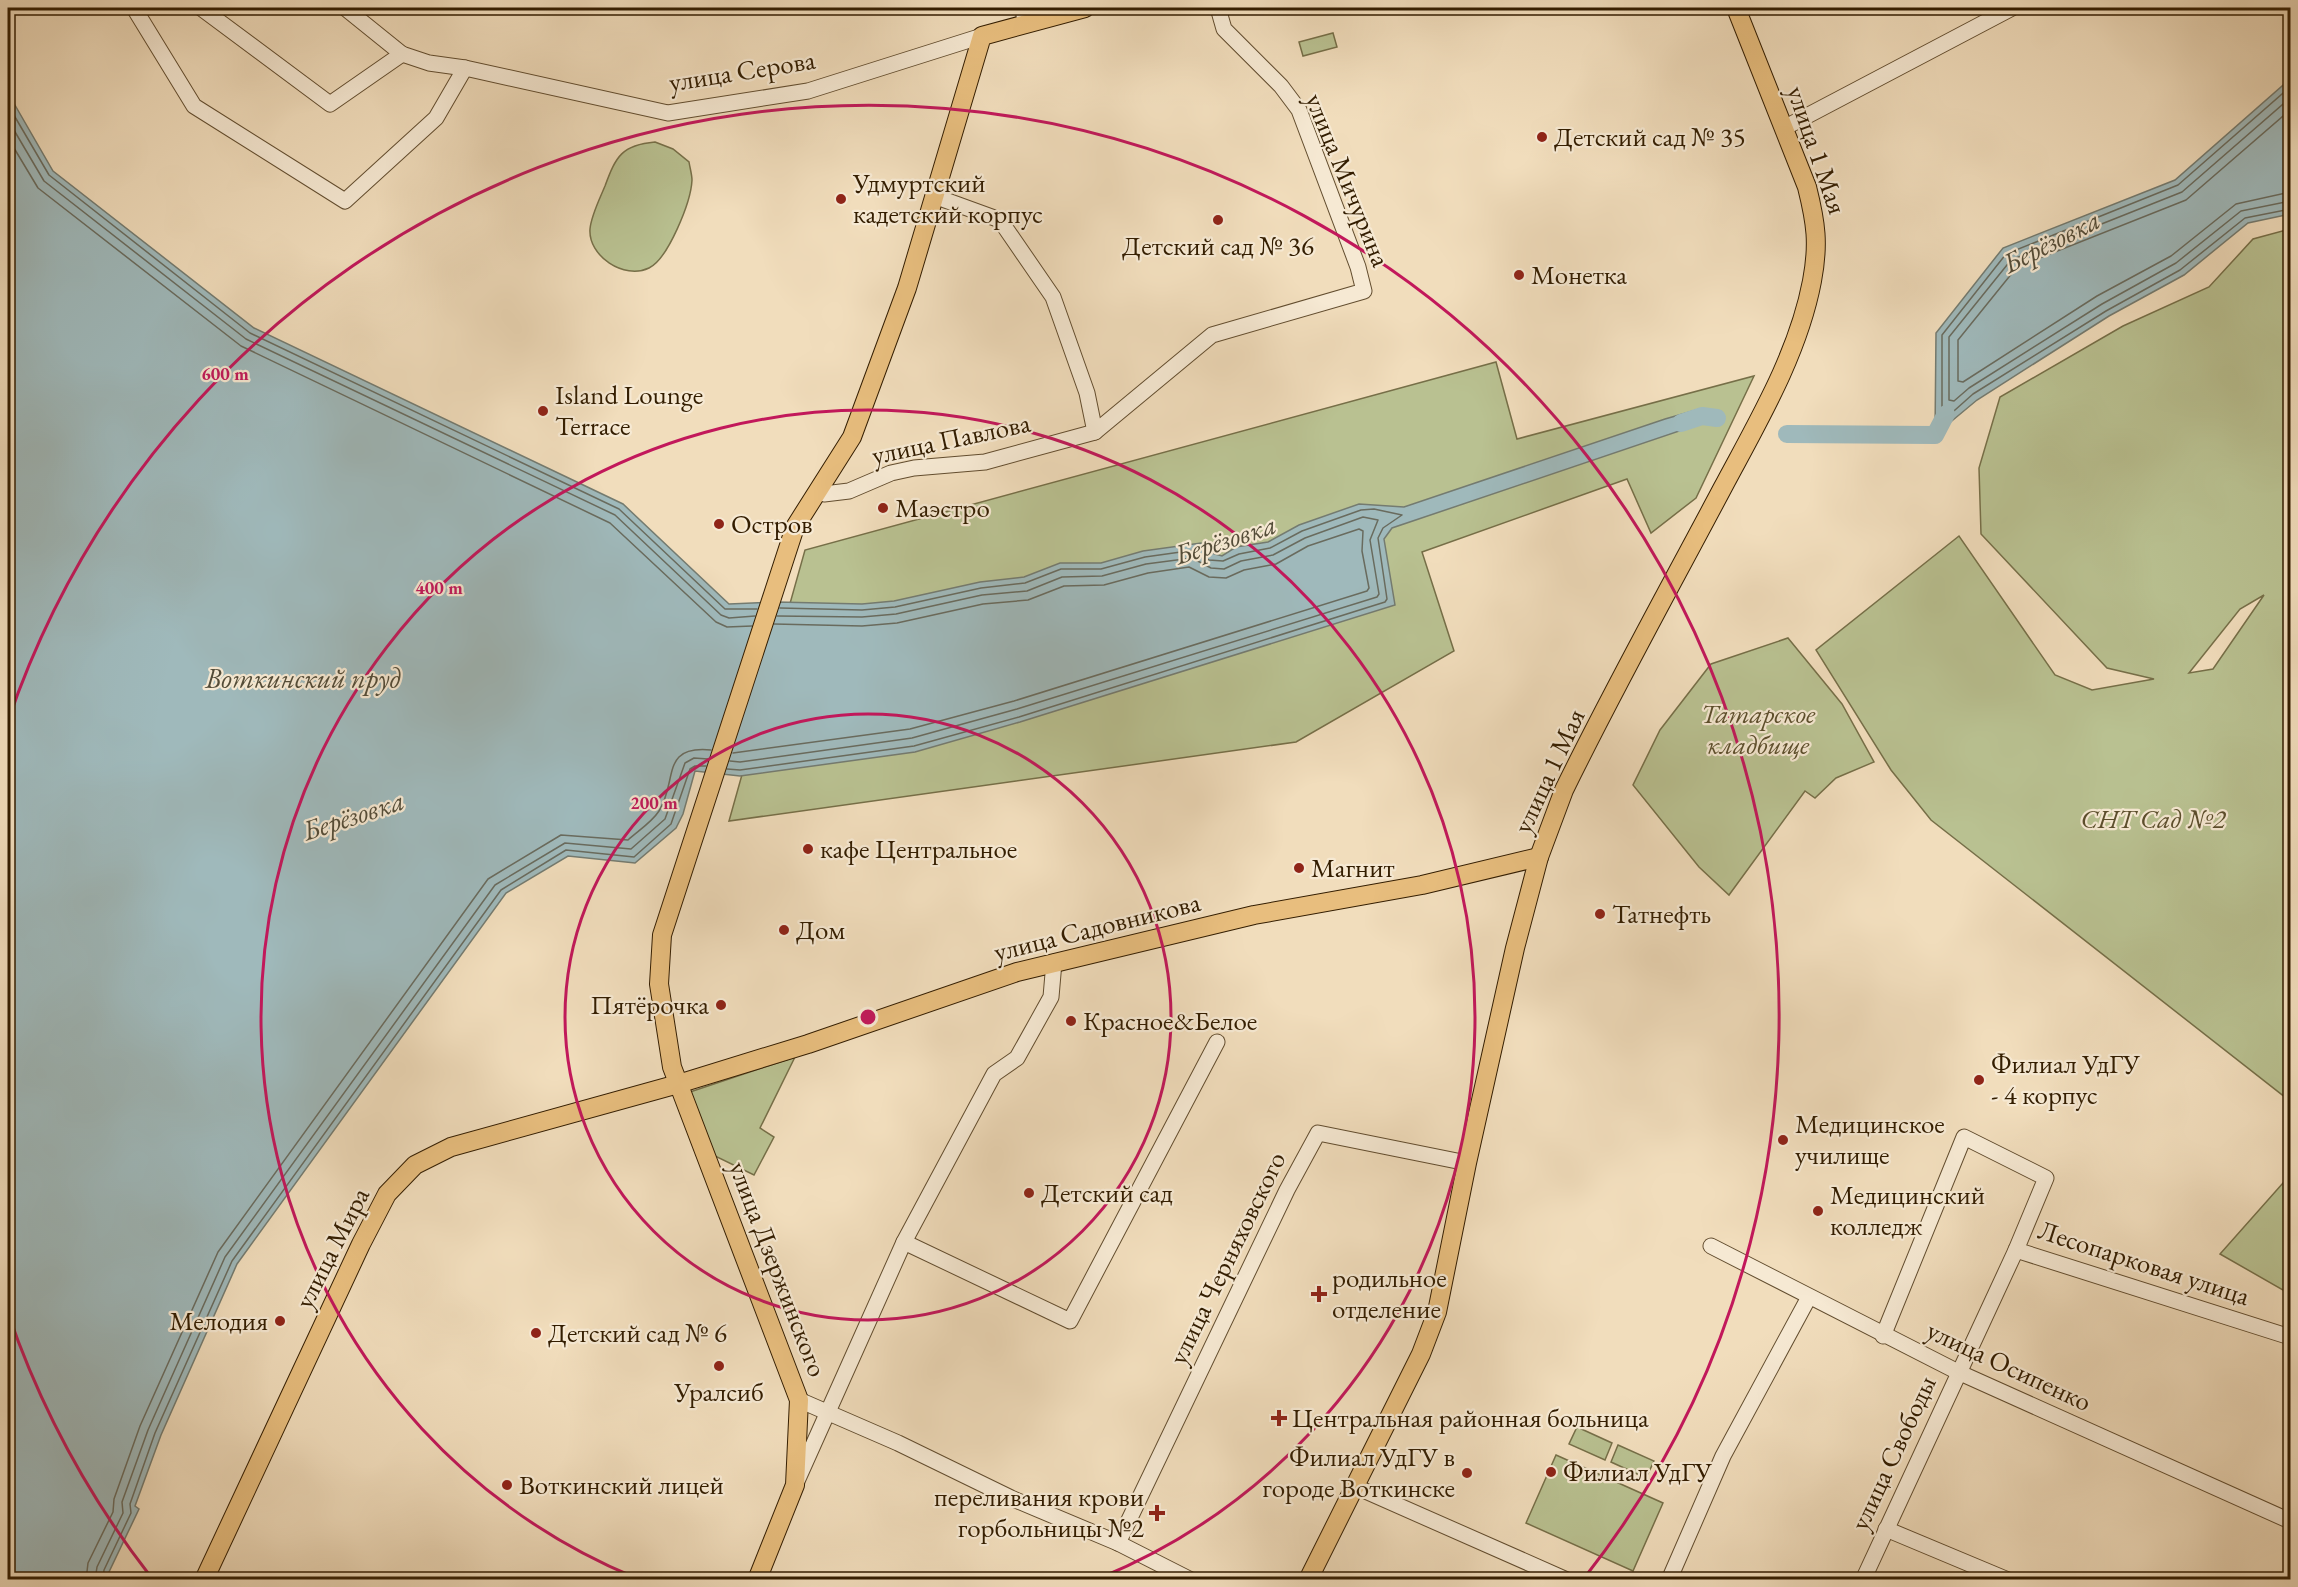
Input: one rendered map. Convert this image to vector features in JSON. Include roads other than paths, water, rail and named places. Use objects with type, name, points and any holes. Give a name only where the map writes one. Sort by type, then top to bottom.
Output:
[{"type":"main road","name":"улица Серова","points":[[982,36],[1024,15],[1085,8]]},
{"type":"main road","name":"улица 1 Мая","points":[[1308,1580],[1421,1354],[1437,1312],[1467,1163],[1539,857],[1569,781],[1766,404],[1804,313],[1812,280],[1817,232],[1807,187],[1736,8]]},
{"type":"main road","points":[[818,492],[852,436],[907,288],[982,36]]},
{"type":"main road","name":"улица Дзержинского","points":[[757,1580],[795,1485],[799,1400],[672,1067],[659,984],[662,935],[795,527],[818,492]]},
{"type":"main road","name":"улица Садовникова","points":[[678,1084],[808,1044],[1017,972],[1054,962],[1254,915],[1422,885],[1539,857]]},
{"type":"main road","name":"улица Мира","points":[[204,1580],[361,1244],[387,1194],[408,1172],[415,1165],[451,1147],[678,1084]]},
{"type":"street","points":[[201,8],[330,104],[402,54],[345,8]]},
{"type":"street","name":"улица Мичурина","points":[[1197,349],[1212,334],[1364,291],[1358,267],[1299,110],[1281,86],[1224,29],[1218,8]]},
{"type":"street","points":[[1784,128],[2012,8]]},
{"type":"street","points":[[141,10],[194,106],[345,201],[436,118],[465,68]]},
{"type":"street","name":"улица Серова","points":[[402,54],[429,63],[465,68],[668,113],[808,91],[982,36]]},
{"type":"street","points":[[934,196],[1000,220],[1053,297],[1087,393],[1095,432]]},
{"type":"street","name":"улица Павлова","points":[[818,492],[824,494],[849,491],[891,473],[914,468],[985,462],[1095,432],[1197,349]]},
{"type":"street","points":[[795,1485],[904,1242],[994,1074],[1017,1058],[1051,997],[1054,962]]},
{"type":"street","points":[[904,1242],[1070,1321],[1217,1042]]},
{"type":"street","name":"улица Черняховского","points":[[1118,1543],[1287,1190],[1318,1133],[1467,1163]]},
{"type":"street","name":"улица Свободы","points":[[1863,1580],[2016,1250],[2046,1178],[1964,1137],[1883,1336]]},
{"type":"street","name":"улица Осипенко","points":[[1711,1246],[1883,1336],[1958,1372],[2290,1521]]},
{"type":"street","name":"Лесопарковая улица","points":[[2016,1250],[2290,1337]]},
{"type":"street","points":[[1669,1580],[1723,1456],[1809,1298]]},
{"type":"street","points":[[799,1400],[1011,1498],[1118,1543],[1191,1580]]},
{"type":"street","points":[[1354,1486],[1567,1580]]},
{"type":"street","points":[[1886,1529],[2008,1580]]},
{"type":"water","points":[[2290,79],[2290,214],[2248,223],[2184,275],[2109,316],[1977,400],[1935,435],[1936,333],[2003,248],[2175,180]]},
{"type":"water","name":"Воткинский пруд","points":[[8,93],[53,171],[254,328],[623,504],[729,604],[777,602],[862,604],[894,601],[980,582],[1024,577],[1060,563],[1101,563],[1143,551],[1201,543],[1208,552],[1222,556],[1236,547],[1268,542],[1299,525],[1359,504],[1404,507],[1665,419],[1700,409],[1702,416],[1700,424],[1392,528],[1384,539],[1395,605],[1020,722],[915,752],[740,776],[695,771],[683,814],[676,828],[635,863],[568,856],[506,893],[237,1264],[161,1435],[135,1506],[139,1509],[109,1572],[108,1579],[8,1579]]},
{"type":"waterway","name":"Берёзовка","points":[[1787,434],[1935,435],[1946,414]]},
{"type":"waterway","name":"Берёзовка","points":[[1681,423],[1702,416],[1717,418]]},
{"type":"place","name":"Детский сад № 35","points":[[1542,137]]},
{"type":"place","name":"Удмуртский кадетский корпус","points":[[841,199]]},
{"type":"place","name":"Детский сад № 36","points":[[1218,220]]},
{"type":"place","name":"Монетка","points":[[1519,275]]},
{"type":"place","name":"Island Lounge Terrace","points":[[543,411]]},
{"type":"place","name":"Маэстро","points":[[883,508]]},
{"type":"place","name":"Остров","points":[[719,524]]},
{"type":"place","name":"кафе Центральное","points":[[808,849]]},
{"type":"place","name":"Магнит","points":[[1299,868]]},
{"type":"place","name":"Татнефть","points":[[1600,914]]},
{"type":"place","name":"Дом","points":[[784,930]]},
{"type":"place","name":"Пятёрочка","points":[[721,1005]]},
{"type":"place","name":"Красное&Белое","points":[[1071,1021]]},
{"type":"place","name":"Филиал УдГУ - 4 корпус","points":[[1979,1080]]},
{"type":"place","name":"Медицинское училище","points":[[1783,1140]]},
{"type":"place","name":"Детский сад","points":[[1029,1193]]},
{"type":"place","name":"Медицинский колледж","points":[[1818,1211]]},
{"type":"place","name":"родильное отделение","points":[[1319,1294]]},
{"type":"place","name":"Мелодия","points":[[280,1321]]},
{"type":"place","name":"Детский сад № 6","points":[[536,1333]]},
{"type":"place","name":"Уралсиб","points":[[719,1366]]},
{"type":"place","name":"Центральная районная больница","points":[[1279,1418]]},
{"type":"place","name":"Филиал УдГУ","points":[[1551,1472]]},
{"type":"place","name":"Филиал УдГУ в городе Воткинске","points":[[1467,1473]]},
{"type":"place","name":"Воткинский лицей","points":[[507,1485]]},
{"type":"place","name":"переливания крови горбольницы №2","points":[[1157,1513]]},
{"type":"park label","name":"Татарское кладбище","points":[[1758,730]]},
{"type":"park label","name":"СНТ Сад №2","points":[[2153,819]]}]
